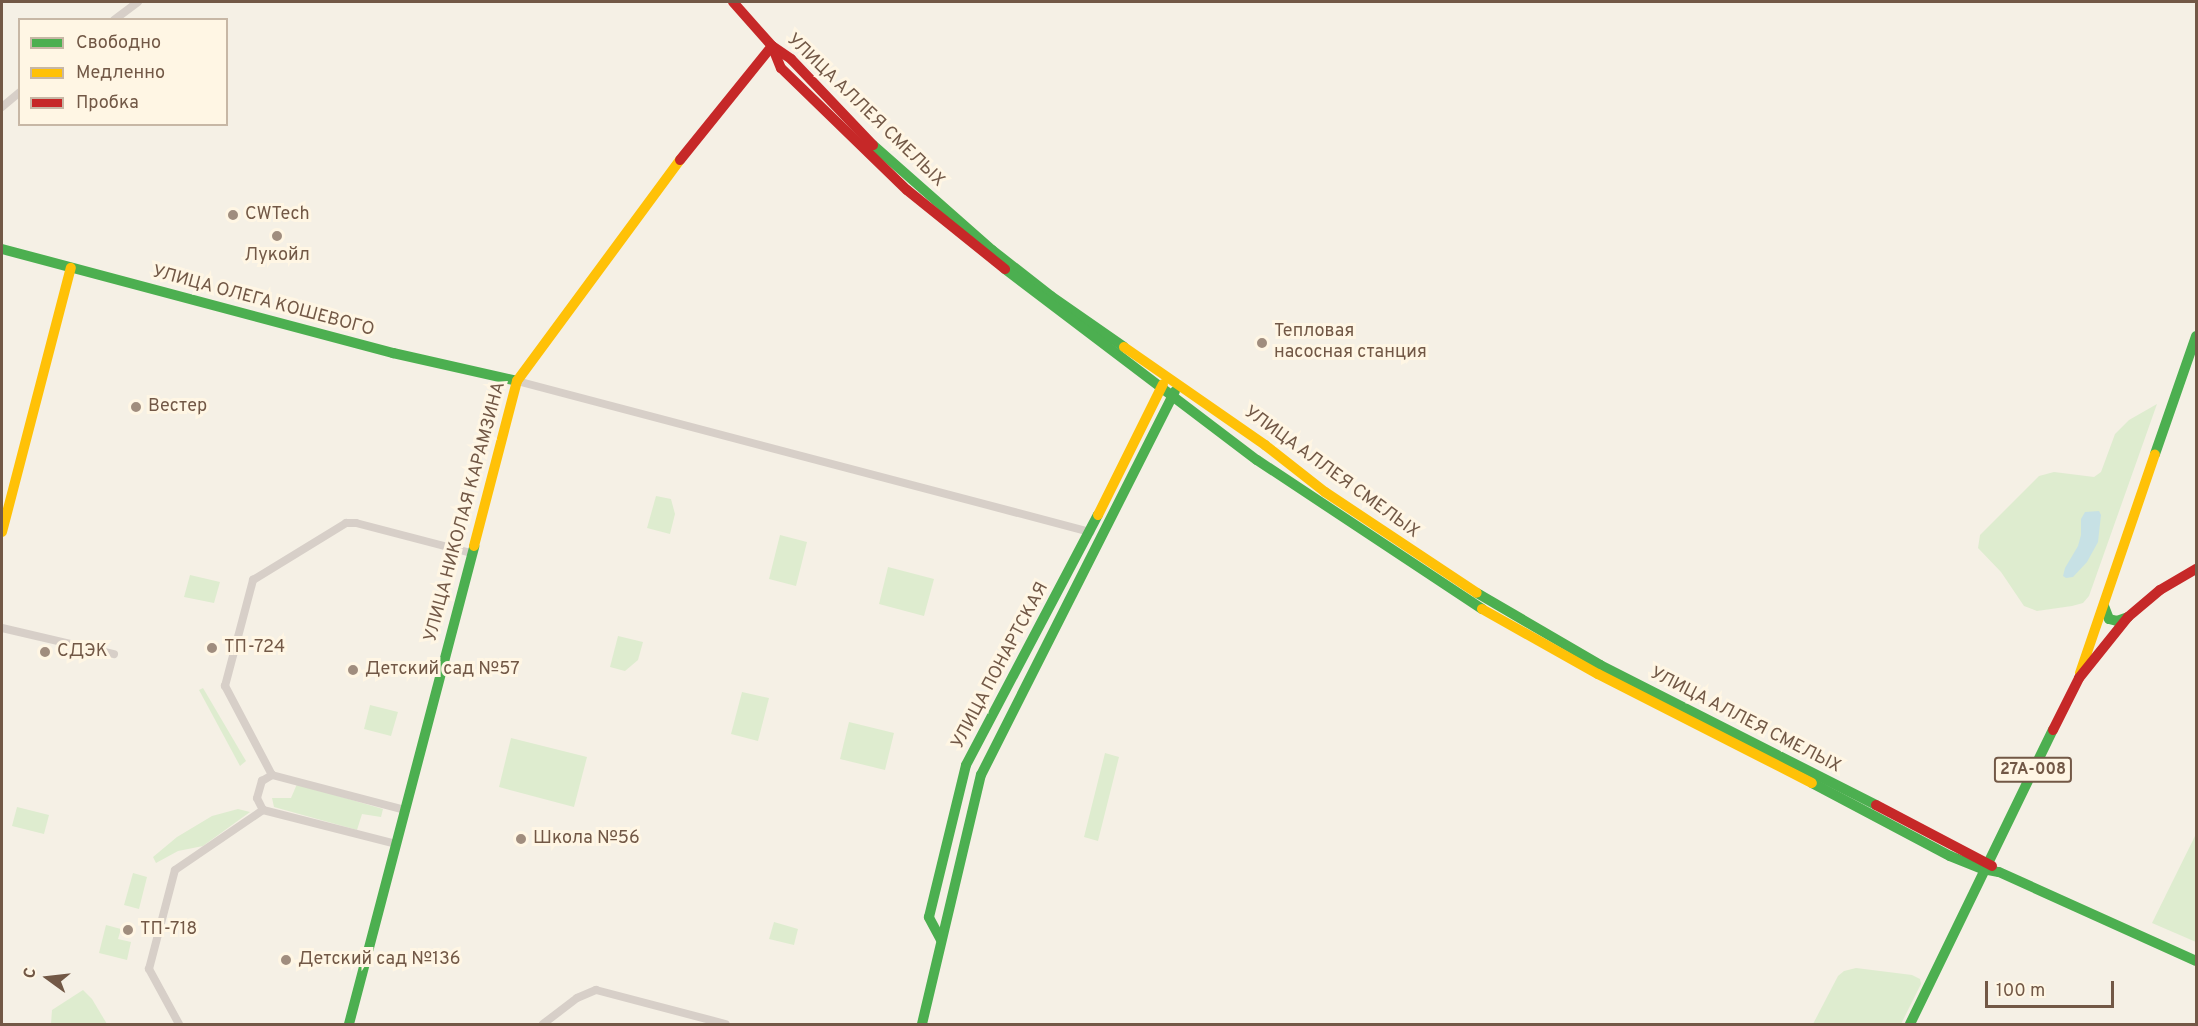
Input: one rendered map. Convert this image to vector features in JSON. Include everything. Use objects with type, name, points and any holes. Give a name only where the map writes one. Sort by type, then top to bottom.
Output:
[{"type":"main road","name":"УЛИЦА АЛЛЕЯ СМЕЛЫХ","points":[[734,2],[772,46],[791,59],[867,140],[961,224],[1051,296],[1392,539],[1514,617],[1600,665],[1904,817],[1985,865]]},
{"type":"main road","name":"УЛИЦА НИКОЛАЯ КАРАМЗИНА","points":[[350,1024],[517,381],[698,135],[772,46]]},
{"type":"main road","points":[[772,46],[781,68],[907,190],[986,255],[1172,398],[1257,460],[1489,613],[1670,712],[1846,800],[1950,856],[1985,865],[2196,961]]},
{"type":"main road","name":"УЛИЦА ОЛЕГА КОШЕВОГО","points":[[2,249],[393,354],[517,381]]},
{"type":"main road","points":[[2,532],[71,268]]},
{"type":"main road","points":[[2079,678],[2196,336]]},
{"type":"main road","name":"УЛИЦА ПОНАРТСКАЯ","points":[[929,917],[966,765],[1065,581],[1166,376]]},
{"type":"main road","name":"УЛИЦА ПОНАРТСКАЯ","points":[[922,1024],[981,775],[1078,587],[1178,385]]},
{"type":"main road","name":"27А-008","points":[[1910,1024],[1985,865],[2079,678],[2127,617],[2160,590],[2196,569]]},
{"type":"main road","name":"УЛИЦА ПОНАРТСКАЯ","points":[[1065,581],[1078,587]]},
{"type":"main road","points":[[2104,603],[2106,616],[2109,619],[2117,621],[2127,617]]},
{"type":"main road","points":[[929,917],[946,921]]},
{"type":"main road","points":[[929,917],[941,940]]},
{"type":"street","points":[[117,18],[138,2]]},
{"type":"street","points":[[2,107],[18,94]]},
{"type":"street","points":[[517,381],[973,499],[1090,532]]},
{"type":"street","points":[[272,775],[225,686],[253,580],[346,523],[356,523],[471,553]]},
{"type":"street","points":[[2,628],[114,654]]},
{"type":"street","points":[[263,810],[257,798],[262,781],[272,775],[405,810]]},
{"type":"street","points":[[179,1024],[150,969],[175,870],[263,810],[396,844]]},
{"type":"street","points":[[543,1024],[577,998],[596,990],[726,1024]]},
{"type":"green space","points":[[2157,404],[2089,596],[2083,603],[2072,606],[2037,611],[2024,606],[2001,572],[1978,548],[1980,535],[2039,476],[2054,472],[2094,477],[2101,472],[2115,434],[2129,420]]},
{"type":"green space","points":[[656,496],[671,499],[675,514],[670,534],[647,528]]},
{"type":"green space","points":[[780,535],[807,542],[796,586],[769,579]]},
{"type":"green space","points":[[888,567],[934,579],[924,616],[879,604]]},
{"type":"green space","points":[[190,575],[220,582],[214,603],[184,597]]},
{"type":"green space","points":[[618,636],[643,642],[638,660],[625,671],[610,667]]},
{"type":"green space","points":[[203,688],[246,761],[240,766],[199,690]]},
{"type":"green space","points":[[742,692],[769,698],[758,741],[731,734]]},
{"type":"green space","points":[[370,705],[398,712],[391,736],[364,729]]},
{"type":"green space","points":[[849,722],[894,733],[885,770],[840,759]]},
{"type":"green space","points":[[511,738],[587,757],[574,807],[499,787]]},
{"type":"green space","points":[[1105,753],[1119,757],[1098,841],[1084,837]]},
{"type":"green space","points":[[297,784],[383,809],[381,817],[362,814],[357,830],[274,807],[272,798],[291,798]]},
{"type":"green space","points":[[17,807],[49,815],[44,834],[12,826]]},
{"type":"green space","points":[[238,809],[250,812],[203,846],[178,851],[156,863],[153,857],[177,837],[212,816]]},
{"type":"green space","points":[[2196,834],[2196,942],[2152,923]]},
{"type":"green space","points":[[133,873],[147,877],[139,909],[124,905]]},
{"type":"green space","points":[[774,922],[798,929],[794,945],[769,939]]},
{"type":"green space","points":[[106,925],[121,929],[118,939],[131,942],[127,960],[99,953]]},
{"type":"green space","points":[[1856,968],[1912,975],[1920,979],[1921,984],[1901,1024],[1813,1024],[1838,976],[1844,971]]},
{"type":"green space","points":[[83,990],[92,999],[107,1024],[51,1024],[52,1010]]},
{"type":"water","points":[[2099,511],[2101,515],[2098,542],[2087,562],[2073,577],[2066,578],[2063,576],[2065,568],[2078,546],[2081,535],[2081,519],[2085,512]]},
{"type":"traffic: fast","points":[[873,145],[992,250],[1051,296],[1124,347]]},
{"type":"traffic: fast","points":[[2,249],[393,353],[517,381]]},
{"type":"traffic: fast","points":[[1005,269],[1257,460],[1482,609]]},
{"type":"traffic: fast","points":[[2155,454],[2196,336]]},
{"type":"traffic: fast","points":[[922,1024],[981,775],[1175,391]]},
{"type":"traffic: fast","points":[[941,940],[929,917],[966,765],[1098,515]]},
{"type":"traffic: fast","points":[[349,1024],[474,546]]},
{"type":"traffic: fast","points":[[1477,593],[1600,665],[1876,805]]},
{"type":"traffic: fast","points":[[2104,606],[2109,619],[2117,621],[2128,617]]},
{"type":"traffic: fast","points":[[1910,1024],[2053,730]]},
{"type":"traffic: fast","points":[[1812,783],[1950,856],[1983,869],[1999,872],[2196,961]]},
{"type":"traffic: slow","points":[[474,546],[517,381],[680,160]]},
{"type":"traffic: slow","points":[[2,532],[71,268]]},
{"type":"traffic: slow","points":[[1124,347],[1265,445],[1325,492],[1477,593]]},
{"type":"traffic: slow","points":[[1098,515],[1163,384]]},
{"type":"traffic: slow","points":[[2080,673],[2155,454]]},
{"type":"traffic: slow","points":[[1482,609],[1598,674],[1812,783]]},
{"type":"traffic: jam","points":[[733,2],[772,46],[791,59],[873,145]]},
{"type":"traffic: jam","points":[[772,46],[781,68],[907,190],[1005,269]]},
{"type":"traffic: jam","points":[[680,160],[772,46]]},
{"type":"traffic: jam","points":[[2053,730],[2079,678],[2128,617],[2160,590],[2196,569]]},
{"type":"traffic: jam","points":[[1876,805],[1992,866]]},
{"type":"place","name":"CWTech","points":[[233,215]]},
{"type":"place","name":"Лукойл","points":[[277,236]]},
{"type":"place","name":"Тепловая насосная станция","points":[[1262,343]]},
{"type":"place","name":"Вестер","points":[[136,407]]},
{"type":"place","name":"ТП-724","points":[[212,648]]},
{"type":"place","name":"СДЭК","points":[[45,652]]},
{"type":"place","name":"Детский сад №57","points":[[353,670]]},
{"type":"place","name":"Школа №56","points":[[521,839]]},
{"type":"place","name":"ТП-718","points":[[128,930]]},
{"type":"place","name":"Детский сад №136","points":[[286,960]]}]
